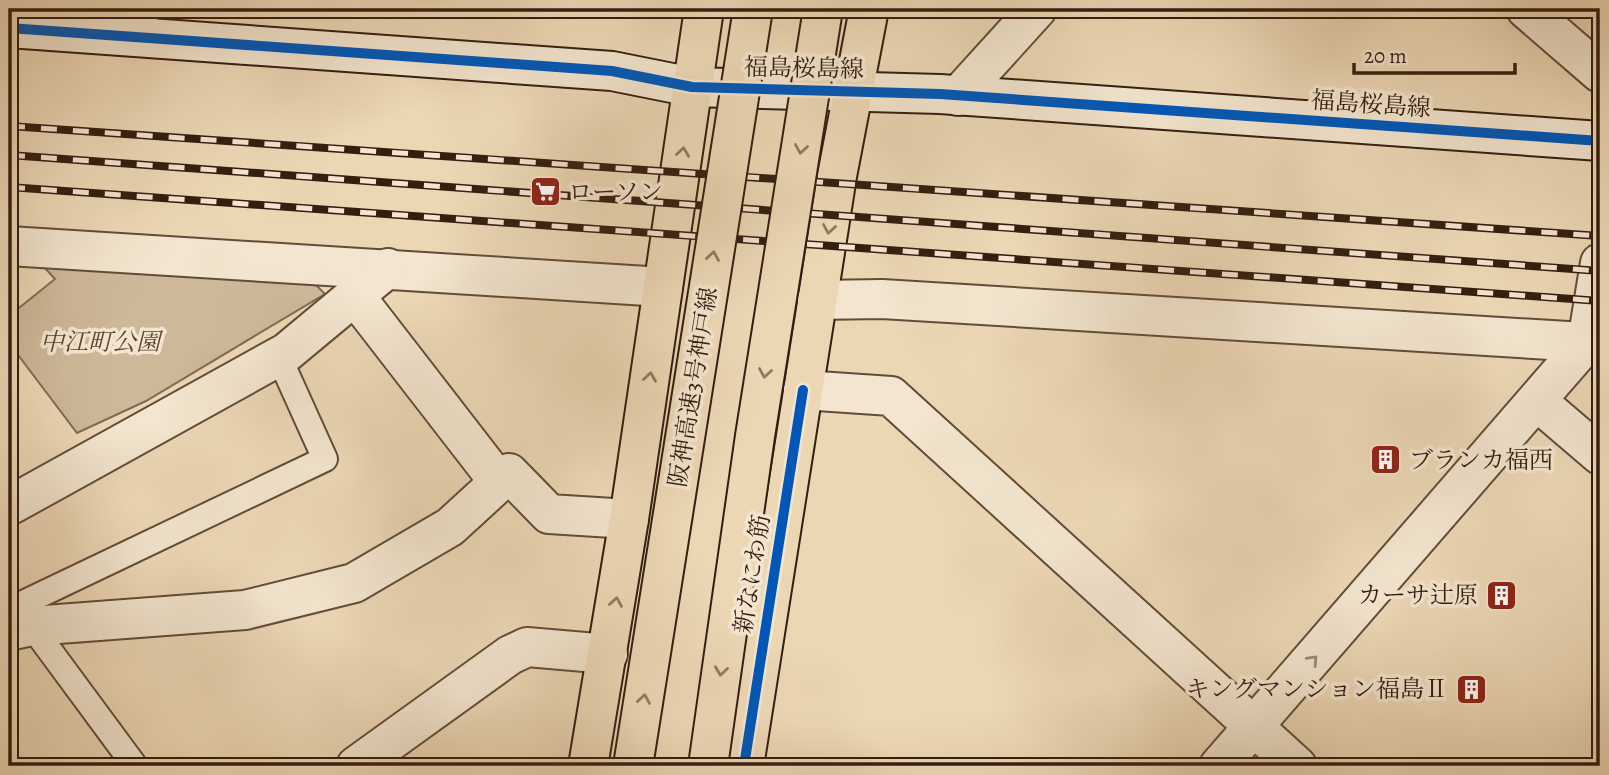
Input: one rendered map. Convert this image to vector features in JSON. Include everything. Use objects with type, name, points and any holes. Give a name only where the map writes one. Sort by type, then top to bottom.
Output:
[{"type":"main road","points":[[588,766],[629,519],[704,9]]},
{"type":"main road","name":"阪神高速3号神戸線","points":[[633,766],[753,9]]},
{"type":"main road","points":[[708,766],[755,436],[823,9]]},
{"type":"main road","name":"新なにわ筋","points":[[744,766],[817,300],[852,90],[870,9]]},
{"type":"street","points":[[958,96],[1037,9]]},
{"type":"street","points":[[1526,9],[1600,72]]},
{"type":"street","name":"福島桜島線","points":[[9,28],[144,23],[612,71],[692,87],[852,90],[958,96],[1600,141]]},
{"type":"street","points":[[9,246],[663,287]]},
{"type":"street","points":[[1219,766],[1538,402],[1594,342],[1600,263]]},
{"type":"street","points":[[9,506],[279,357],[388,268]]},
{"type":"street","points":[[355,296],[499,482]]},
{"type":"street","points":[[817,300],[882,299],[1594,342]]},
{"type":"street","points":[[803,390],[891,396],[1297,766]]},
{"type":"street","points":[[1538,402],[1600,455]]},
{"type":"street","points":[[17,614],[245,610],[354,583],[450,527],[509,473],[549,514],[629,519]]},
{"type":"street","points":[[356,766],[510,655],[527,647],[608,654]]},
{"type":"lane","points":[[135,766],[17,614],[325,459],[279,357]]},
{"type":"green space","name":"中江町公園","points":[[42,265],[315,284],[325,294],[146,401],[77,433],[9,343],[9,316],[55,279]]},
{"type":"railway","points":[[9,126],[1600,236]]},
{"type":"railway","points":[[9,155],[1600,271]]},
{"type":"railway","points":[[9,187],[1600,301]]},
{"type":"cycle path","points":[[9,28],[612,71],[692,87],[940,94],[1600,141]]},
{"type":"cycle path","points":[[744,766],[803,390]]},
{"type":"place","name":"ローソン","points":[[545,192]]},
{"type":"place","name":"ブランカ福西","points":[[1386,460]]},
{"type":"place","name":"カーサ辻原","points":[[1501,595]]},
{"type":"place","name":"キングマンション福島Ⅱ","points":[[1471,689]]}]
